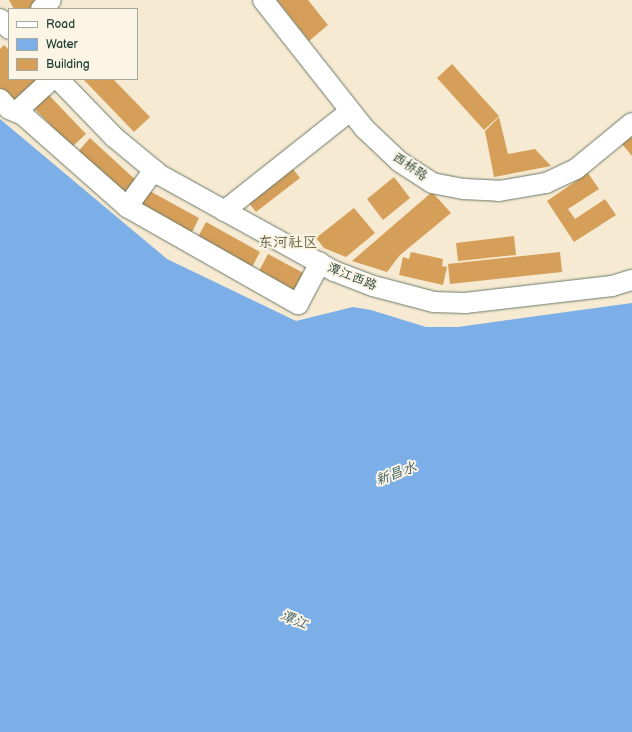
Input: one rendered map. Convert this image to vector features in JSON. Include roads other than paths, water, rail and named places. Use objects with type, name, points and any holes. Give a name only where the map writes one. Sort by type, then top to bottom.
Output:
[{"type":"street","points":[[42,8],[51,0]]},
{"type":"street","name":"西桥路","points":[[263,0],[350,110],[381,146],[418,175],[432,183],[482,191],[515,190],[560,178],[576,169],[632,123]]},
{"type":"street","points":[[0,20],[8,28]]},
{"type":"street","points":[[16,112],[51,80]]},
{"type":"street","name":"潭江西路","points":[[59,80],[114,137],[154,170],[224,211],[320,263],[373,286],[434,302],[465,303],[502,300],[612,286],[632,280]]},
{"type":"street","points":[[0,99],[9,109],[24,115],[128,207],[298,304],[320,263]]},
{"type":"street","points":[[224,211],[350,110]]},
{"type":"street","points":[[128,207],[154,170]]},
{"type":"water","points":[[0,119],[167,259],[296,321],[353,307],[371,310],[426,327],[458,327],[632,303],[632,732],[0,732]]},
{"type":"district","name":"东河社区","points":[[288,243]]},
{"type":"water label","name":"新昌水","points":[[396,474]]},
{"type":"water label","name":"潭江","points":[[294,620]]}]
